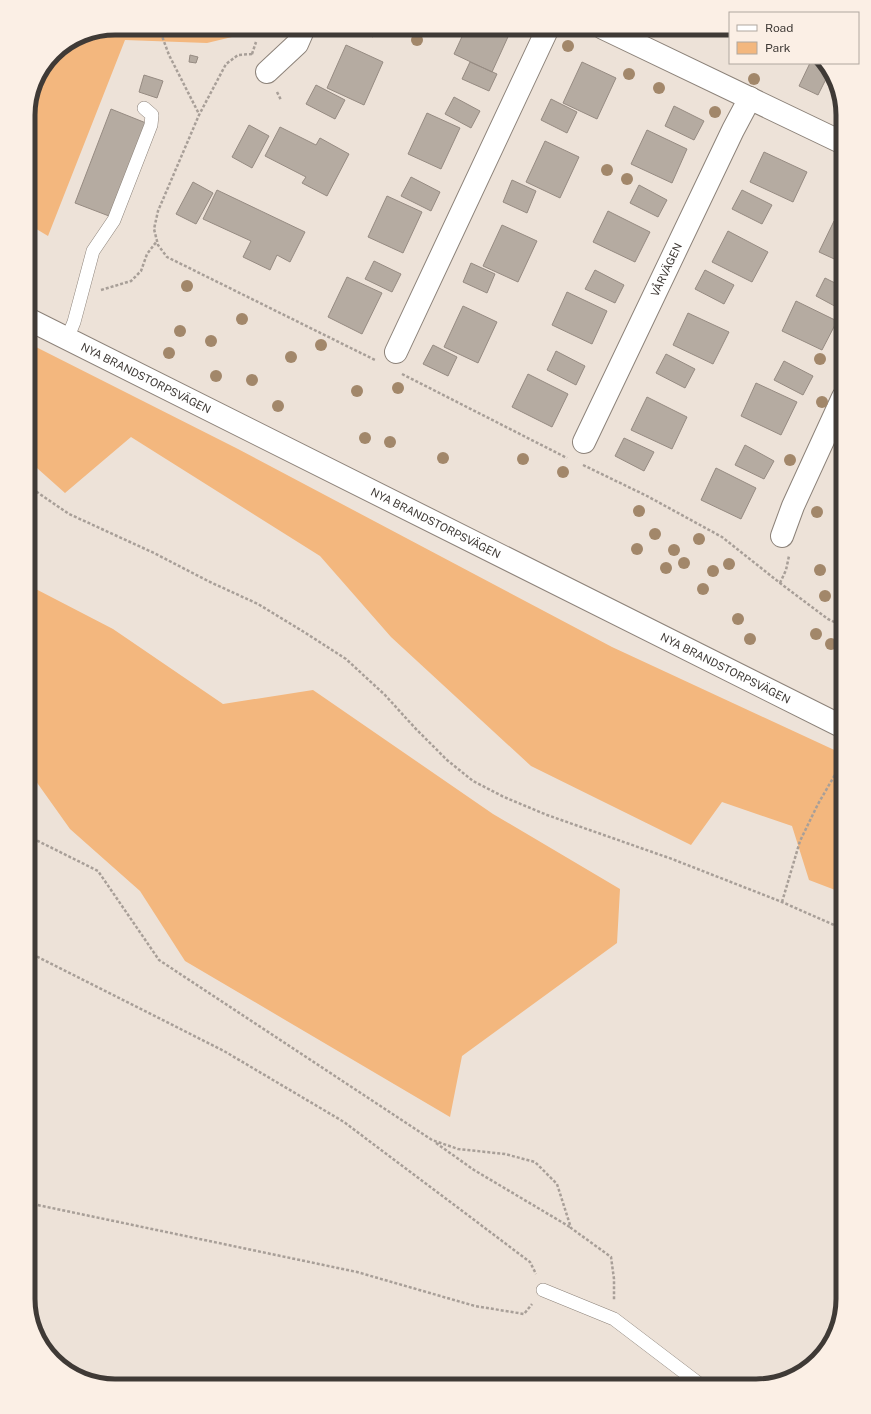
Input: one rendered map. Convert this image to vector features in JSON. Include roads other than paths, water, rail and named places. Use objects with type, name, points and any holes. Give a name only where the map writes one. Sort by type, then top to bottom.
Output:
[{"type":"street","points":[[267,72],[297,44],[301,35]]},
{"type":"street","points":[[391,362],[545,35]]},
{"type":"street","points":[[618,35],[836,140]]},
{"type":"street","name":"VÅRVÄGEN","points":[[584,442],[733,130],[750,98]]},
{"type":"street","name":"NYA BRANDSTORPSVÄGEN","points":[[35,323],[836,724]]},
{"type":"street","points":[[782,536],[792,506],[836,412]]},
{"type":"lane","points":[[67,339],[80,303],[93,251],[114,220],[150,125],[152,115],[144,108]]},
{"type":"lane","points":[[543,1290],[614,1319],[693,1379]]}]
